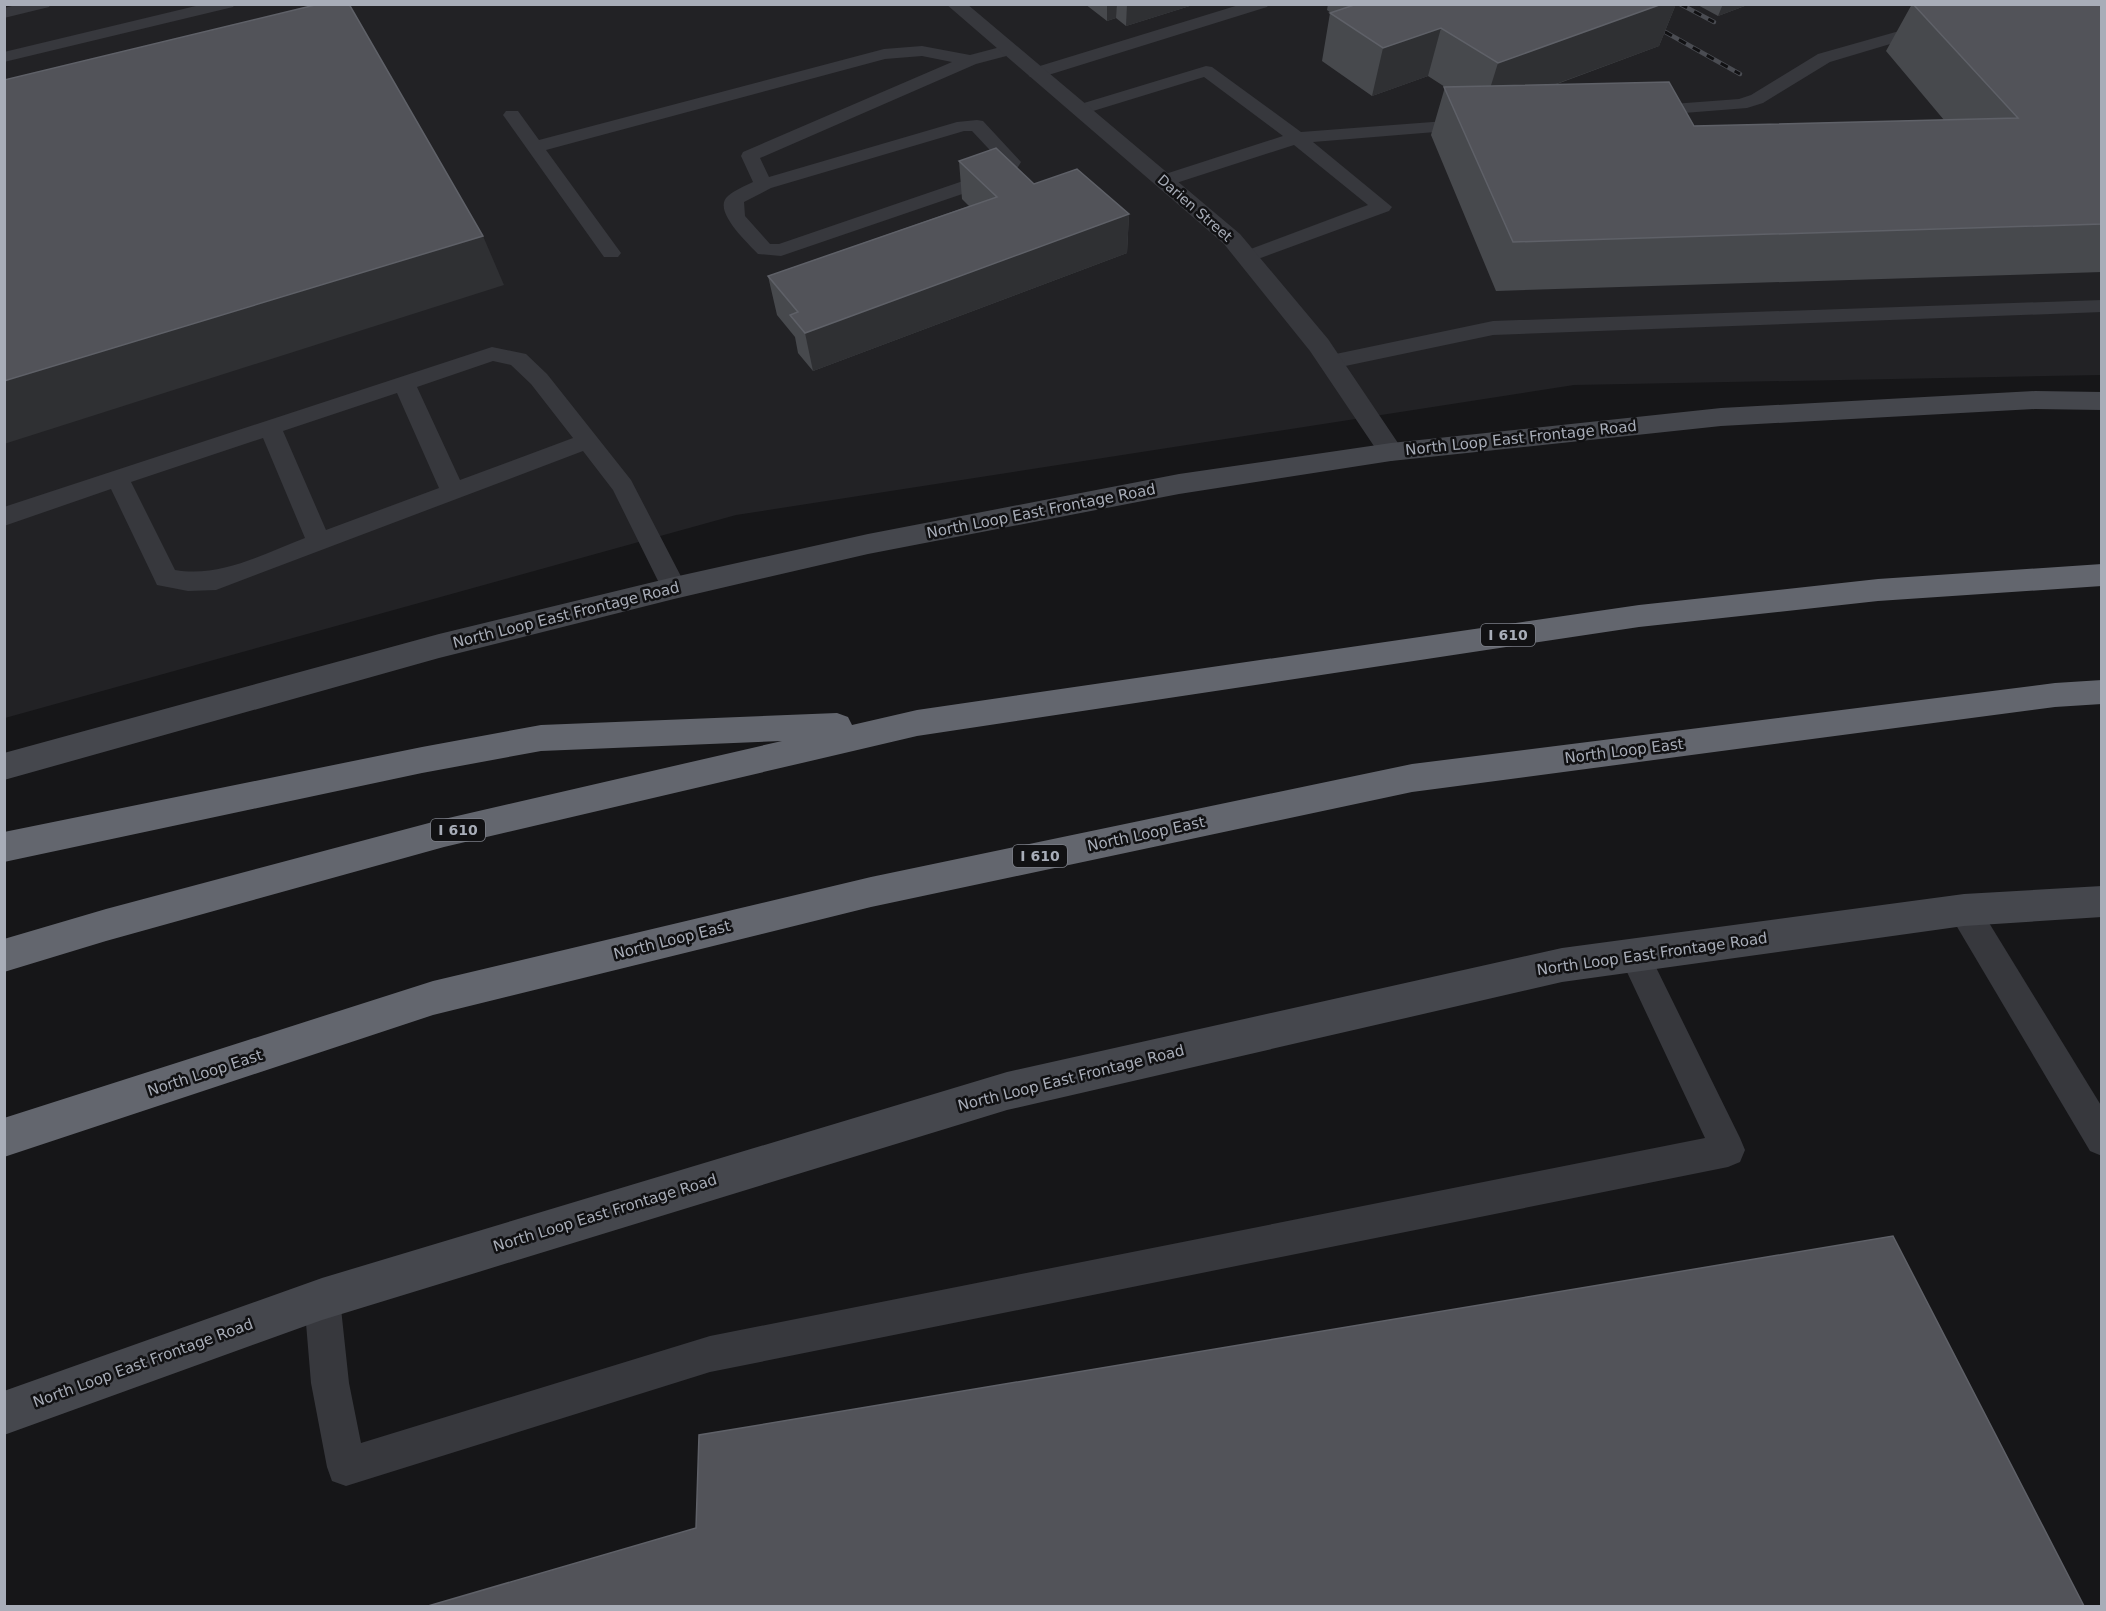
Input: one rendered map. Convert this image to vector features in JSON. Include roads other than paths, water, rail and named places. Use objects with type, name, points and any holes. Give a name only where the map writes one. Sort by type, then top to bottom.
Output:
[{"type":"highway","name":"I 610","points":[[4,956],[106,924],[444,833],[917,723],[1639,616],[1878,590],[2102,575]]},
{"type":"highway","name":"North Loop East","points":[[4,1138],[433,998],[871,892],[1412,778],[2055,695],[2102,692]]},
{"type":"highway","points":[[4,847],[422,760],[541,738],[917,723]]},
{"type":"main road","name":"North Loop East Frontage Road","points":[[4,767],[439,645],[674,588],[868,544],[1179,484],[1391,452],[1721,417],[2035,400],[2102,401]]},
{"type":"main road","name":"North Loop East Frontage Road","points":[[4,1413],[322,1299],[1007,1091],[1562,965],[1964,909],[2102,901]]},
{"type":"street","name":"Darien Street","points":[[955,4],[1232,239],[1331,362],[1391,452]]},
{"type":"lane","points":[[4,13],[43,4]]},
{"type":"lane","points":[[4,57],[227,4]]},
{"type":"lane","points":[[1036,73],[1261,4]]},
{"type":"lane","points":[[1624,113],[1741,104],[1757,99],[1824,57],[1950,21]]},
{"type":"lane","points":[[764,184],[750,156],[970,60],[1008,50]]},
{"type":"lane","points":[[535,147],[884,54],[922,51],[970,60]]},
{"type":"lane","points":[[1080,110],[1206,71],[1297,138],[1382,207],[1247,257]]},
{"type":"lane","points":[[512,115],[611,253]]},
{"type":"lane","points":[[1163,181],[1297,138],[1484,124]]},
{"type":"lane","points":[[976,125],[1012,162],[1005,173],[781,250],[765,250],[735,217],[734,200],[764,184],[963,126],[976,125]]},
{"type":"lane","points":[[1331,362],[1494,328],[2102,306]]},
{"type":"lane","points":[[4,518],[18,511],[492,354],[518,359],[539,379],[623,486],[674,588]]},
{"type":"lane","points":[[404,383],[453,492]]},
{"type":"lane","points":[[270,427],[319,543]]},
{"type":"lane","points":[[117,478],[166,578],[188,582],[216,581],[588,441]]},
{"type":"lane","points":[[1964,909],[2102,1139]]},
{"type":"lane","points":[[322,1299],[330,1383],[346,1467],[710,1354],[1728,1150],[1634,955]]},
{"type":"railway","points":[[1680,4],[1714,22]]},
{"type":"railway","points":[[1651,24],[1740,74]]}]
